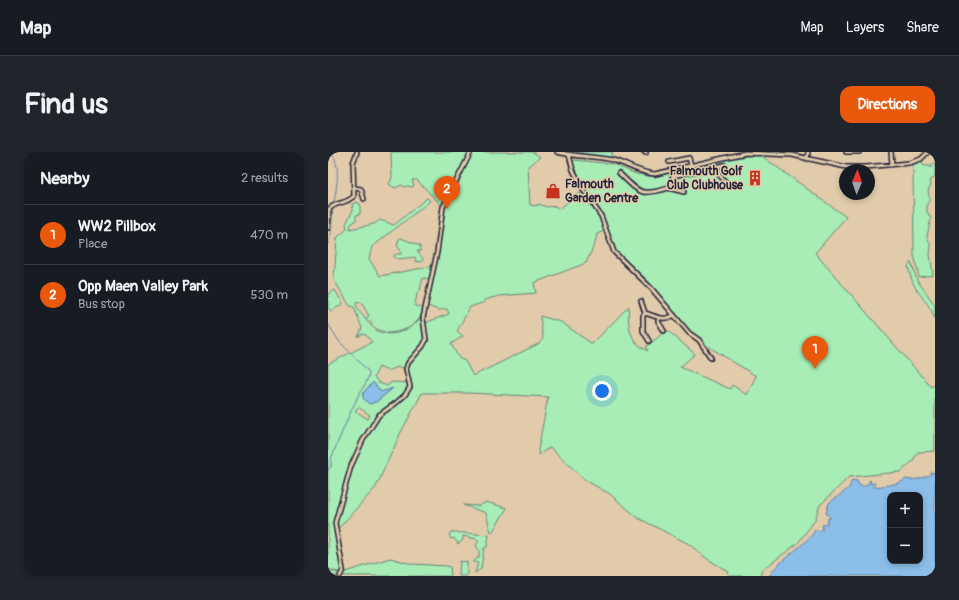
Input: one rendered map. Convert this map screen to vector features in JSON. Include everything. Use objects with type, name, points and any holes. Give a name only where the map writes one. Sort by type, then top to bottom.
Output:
[{"type":"street","points":[[328,228],[329,209],[334,204],[348,202],[354,196],[355,188],[353,163],[357,152]]},
{"type":"street","points":[[340,576],[343,570],[335,523],[351,466],[360,446],[379,415],[405,394],[410,387],[406,369],[408,363],[423,346],[426,340],[423,318],[437,252],[443,207],[471,152]]},
{"type":"street","points":[[557,152],[615,161],[647,174],[658,174],[745,152],[774,153],[846,167],[910,163],[921,159],[928,152]]},
{"type":"street","points":[[807,159],[808,152]]},
{"type":"street","points":[[846,152],[860,152]]},
{"type":"street","points":[[891,152],[892,165]]},
{"type":"street","points":[[568,154],[573,170],[584,191],[601,216],[614,252],[651,288],[689,333],[699,340],[711,358]]},
{"type":"street","points":[[669,162],[689,158],[691,165]]},
{"type":"street","points":[[668,188],[673,176],[724,165]]},
{"type":"street","points":[[716,166],[719,175],[728,184]]},
{"type":"street","points":[[619,173],[633,188],[638,190],[651,192],[668,188],[684,192]]},
{"type":"street","points":[[355,188],[361,189],[364,199]]},
{"type":"street","points":[[640,301],[645,313],[642,323],[643,331],[649,340]]},
{"type":"street","points":[[645,313],[659,318],[668,319],[674,315]]},
{"type":"street","points":[[659,318],[658,321],[664,331]]},
{"type":"green space","points":[[391,152],[470,152],[444,205],[455,188],[473,152],[533,152],[540,157],[528,167],[530,205],[537,206],[538,204],[547,207],[555,206],[559,209],[580,193],[586,194],[601,216],[606,230],[597,234],[595,243],[586,263],[534,283],[536,293],[499,296],[484,300],[485,302],[470,307],[457,331],[463,336],[451,344],[459,358],[465,361],[473,376],[538,344],[543,339],[540,316],[561,322],[592,344],[629,306],[629,326],[633,338],[642,347],[648,351],[646,347],[667,330],[695,354],[680,367],[730,389],[732,385],[747,395],[756,376],[706,345],[700,338],[690,332],[656,290],[616,251],[603,216],[585,190],[572,161],[613,164],[636,174],[655,177],[710,162],[759,154],[846,217],[815,253],[931,387],[935,385],[935,451],[918,452],[912,462],[900,472],[849,477],[820,505],[815,520],[798,543],[762,570],[760,576],[731,576],[728,574],[729,572],[706,558],[689,544],[638,518],[610,494],[585,480],[550,447],[539,455],[538,450],[548,397],[470,393],[422,393],[401,432],[376,487],[336,531],[342,564],[342,573],[390,558],[412,564],[447,566],[450,567],[451,576],[328,576],[328,571],[340,573],[328,569],[328,364],[372,342],[366,335],[362,334],[358,337],[362,328],[354,307],[350,306],[334,280],[337,238],[347,229],[346,224],[353,210],[352,204],[357,202],[360,204],[360,214],[356,215],[356,220],[351,224],[350,229],[374,224],[380,220],[394,225],[427,198],[430,201],[372,247],[369,259],[380,276],[433,266],[430,279],[423,278],[420,290],[417,293],[415,306],[423,308],[419,319],[422,316],[422,324],[449,314],[447,309],[438,310],[425,305],[437,252],[443,207],[417,180],[412,180],[413,187],[404,187],[402,185],[395,188],[389,184],[392,178]],"holes":[[[361,302],[369,316],[366,318],[377,329],[387,333],[410,327],[401,332],[389,334],[376,330],[359,311],[356,303]],[[423,325],[426,340],[421,349],[424,343],[424,336]],[[416,354],[408,363],[406,369],[409,383],[392,382],[387,386],[379,383],[374,377],[379,367],[388,371],[398,367],[405,368],[409,361]],[[373,382],[381,392],[392,389],[376,402],[369,403],[363,397],[363,393]],[[358,407],[370,415],[368,419],[355,411]]]},
{"type":"green space","points":[[577,152],[613,152],[611,158],[577,154]]},
{"type":"green space","points":[[921,161],[924,166],[930,166],[931,168],[932,164],[935,165],[935,176],[930,181],[931,184],[928,191],[930,200],[927,203],[927,212],[931,218],[927,236],[931,246],[930,254],[933,275],[919,277],[914,255],[913,165]]},
{"type":"green space","points":[[401,238],[420,246],[420,251],[417,251],[423,259],[422,262],[415,261],[415,257],[399,259],[393,257],[396,254],[401,254],[400,249],[397,246],[399,239]]},
{"type":"green space","points":[[911,262],[917,280],[935,305],[935,319],[912,281],[908,266]]},
{"type":"green space","points":[[335,290],[343,304],[331,311],[328,307],[328,294]]},
{"type":"green space","points":[[486,502],[507,508],[491,532],[486,513],[463,505],[479,506]]},
{"type":"green space","points":[[451,532],[489,535],[487,547],[484,548],[481,569],[475,573],[478,563],[473,562],[479,557],[479,551],[476,545],[479,541],[477,539],[463,536],[463,540],[458,544],[454,538],[451,539],[449,535]]},
{"type":"green space","points":[[460,561],[467,562],[467,576],[459,576]]},
{"type":"water","points":[[373,382],[381,392],[393,388],[376,402],[369,404],[363,398],[363,393]]},
{"type":"water","points":[[930,472],[935,473],[935,576],[769,576],[780,563],[806,541],[816,529],[820,531],[823,529],[822,525],[827,524],[828,518],[831,518],[826,513],[829,503],[849,488],[852,480],[857,481],[860,486],[866,486],[870,480],[870,484],[875,483],[873,487],[899,483],[905,479],[911,480],[931,474]]},
{"type":"waterway","points":[[331,152],[337,170],[337,184],[334,204]]},
{"type":"waterway","points":[[328,244],[331,234],[333,207]]},
{"type":"waterway","points":[[328,324],[339,341],[369,372],[366,382],[340,436],[331,459],[331,467],[328,470]]},
{"type":"place","name":"Falmouth Golf Club Clubhouse","points":[[755,178]]},
{"type":"place","name":"Falmouth Garden Centre","points":[[553,191]]},
{"type":"place","name":"Opp Maen Valley Park","points":[[447,209]]},
{"type":"place","name":"WW2 Pillbox","points":[[815,369]]}]
